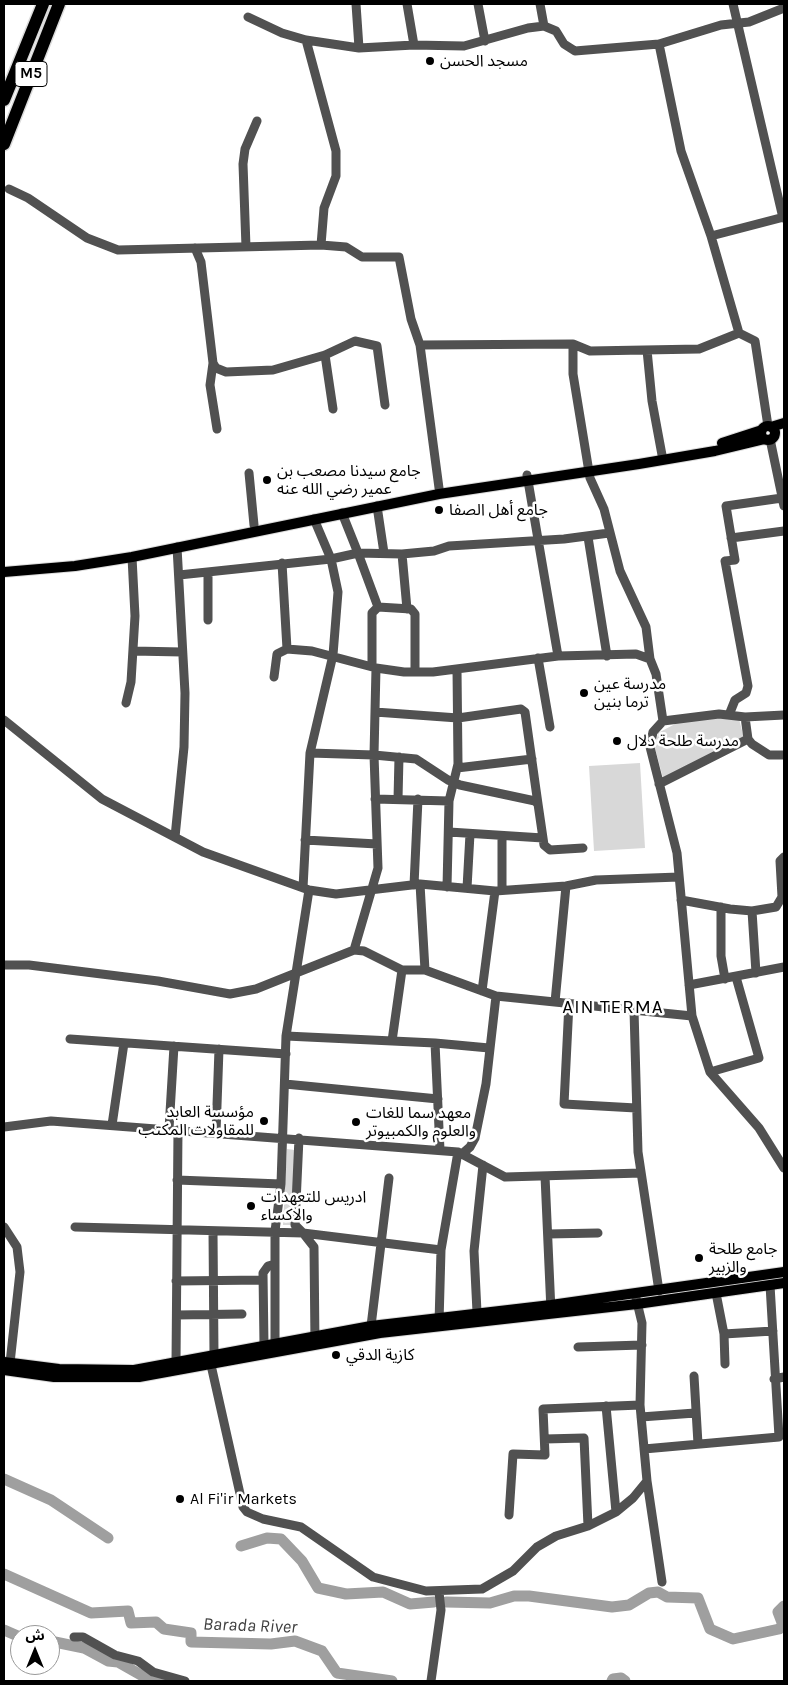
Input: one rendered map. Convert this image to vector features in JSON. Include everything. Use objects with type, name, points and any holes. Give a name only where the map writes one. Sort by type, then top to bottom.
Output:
[{"type":"highway","name":"M5","points":[[4,100],[42,4]]},
{"type":"highway","name":"M5","points":[[4,144],[59,4]]},
{"type":"main road","points":[[768,433],[784,423]]},
{"type":"main road","points":[[4,566],[80,560],[439,488],[589,469],[728,445],[784,430]]},
{"type":"main road","points":[[589,469],[728,445]]},
{"type":"main road","points":[[4,572],[75,566],[132,557],[342,512],[528,478]]},
{"type":"main road","points":[[636,1299],[659,1291],[784,1272]]},
{"type":"main road","points":[[315,1340],[371,1326],[439,1321],[636,1299],[716,1293],[784,1282]]},
{"type":"main road","points":[[6,1365],[54,1376],[134,1377],[275,1347],[439,1321],[477,1312],[551,1309]]},
{"type":"main road","points":[[6,1365],[58,1369],[121,1370],[176,1362],[212,1360],[264,1345],[275,1347]]},
{"type":"street","points":[[356,4],[359,48]]},
{"type":"street","points":[[407,4],[414,45]]},
{"type":"street","points":[[478,4],[486,41]]},
{"type":"street","points":[[540,4],[544,26]]},
{"type":"street","points":[[711,236],[784,218],[734,4]]},
{"type":"street","points":[[248,17],[282,33],[306,40],[359,48],[414,45],[464,46],[528,28],[544,26],[556,32],[564,44],[575,51],[660,44],[721,24],[749,22],[784,8]]},
{"type":"street","points":[[306,40],[336,151],[336,176],[324,208],[321,245]]},
{"type":"street","points":[[660,44],[681,151],[711,236],[739,333],[755,341],[768,433],[783,502],[726,506],[734,560],[725,562],[748,686],[746,694],[735,700],[729,715]]},
{"type":"street","points":[[246,247],[243,164],[245,149],[257,121]]},
{"type":"street","points":[[9,189],[28,198],[87,238],[118,250],[321,245],[346,247],[362,257],[399,257],[411,319],[420,345],[439,488]]},
{"type":"street","points":[[195,248],[201,262],[213,363],[210,385],[217,429]]},
{"type":"street","points":[[420,345],[573,344],[590,351],[698,349],[739,333]]},
{"type":"street","points":[[213,363],[216,368],[226,372],[272,370],[325,355],[355,341],[377,346],[385,405]]},
{"type":"street","points":[[573,344],[573,374],[589,469],[604,509],[620,571],[646,627],[650,659],[656,674],[663,721]]},
{"type":"street","points":[[647,350],[652,401],[662,455]]},
{"type":"street","points":[[325,355],[332,409]]},
{"type":"street","points":[[249,473],[254,525]]},
{"type":"street","points":[[528,478],[558,656]]},
{"type":"street","points":[[377,506],[384,553]]},
{"type":"street","points":[[342,512],[378,606]]},
{"type":"street","points":[[275,1347],[275,1232],[281,1184],[286,1036],[306,889],[305,840],[310,753],[333,655],[338,592],[331,559],[314,519]]},
{"type":"street","points":[[731,538],[784,531]]},
{"type":"street","points":[[179,575],[331,559],[358,554],[402,554],[434,551],[448,546],[588,537],[609,533]]},
{"type":"street","points":[[588,537],[606,656]]},
{"type":"street","points":[[175,837],[184,747],[184,693],[177,548]]},
{"type":"street","points":[[402,554],[407,609]]},
{"type":"street","points":[[126,703],[131,682],[135,616],[132,557]]},
{"type":"street","points":[[282,563],[288,649]]},
{"type":"street","points":[[208,573],[208,620]]},
{"type":"street","points":[[378,606],[407,609],[411,610],[414,614],[414,672]]},
{"type":"street","points":[[354,950],[378,868],[372,613],[378,606]]},
{"type":"street","points":[[274,677],[277,654],[288,649],[333,655],[374,667],[414,672],[457,669],[558,656],[636,654],[650,659]]},
{"type":"street","points":[[133,651],[182,652]]},
{"type":"street","points":[[538,658],[550,727]]},
{"type":"street","points":[[447,887],[450,801],[452,782],[457,768],[457,669]]},
{"type":"street","points":[[375,712],[458,718],[521,709],[526,712],[544,845],[550,850],[583,848]]},
{"type":"street","points":[[784,715],[745,717],[719,714],[663,721],[653,732],[650,747],[677,853],[692,1016],[710,1072],[759,1128],[784,1168]]},
{"type":"street","points":[[745,717],[748,740],[769,755],[784,755]]},
{"type":"street","points":[[4,720],[102,799],[204,852],[306,889],[336,894],[417,885],[499,891],[566,886],[596,880],[679,877]]},
{"type":"street","points":[[659,784],[748,740]]},
{"type":"street","points":[[310,753],[374,755],[416,759],[452,782],[488,792],[535,801],[538,804]]},
{"type":"street","points":[[398,799],[399,757]]},
{"type":"street","points":[[457,768],[532,759]]},
{"type":"street","points":[[375,799],[450,801]]},
{"type":"street","points":[[418,799],[417,885],[425,970]]},
{"type":"street","points":[[449,832],[543,838]]},
{"type":"street","points":[[467,888],[470,834]]},
{"type":"street","points":[[482,991],[499,891],[502,836]]},
{"type":"street","points":[[305,840],[376,844]]},
{"type":"street","points":[[682,900],[721,908],[752,911],[770,909],[780,903],[782,898],[780,861],[784,857]]},
{"type":"street","points":[[555,1002],[566,886]]},
{"type":"street","points":[[721,908],[721,956],[724,979]]},
{"type":"street","points":[[752,911],[756,973]]},
{"type":"street","points":[[4,965],[29,965],[158,981],[230,994],[256,989],[354,950],[364,951],[402,970],[425,970],[496,996],[692,1016]]},
{"type":"street","points":[[689,985],[784,967]]},
{"type":"street","points":[[392,1041],[402,970]]},
{"type":"street","points":[[710,1072],[759,1058],[736,977]]},
{"type":"street","points":[[439,1321],[441,1250],[460,1153],[470,1147],[475,1138],[486,1084],[496,996]]},
{"type":"street","points":[[569,1003],[564,1104],[636,1108]]},
{"type":"street","points":[[634,1010],[638,1152],[659,1291]]},
{"type":"street","points":[[286,1036],[436,1042],[490,1048]]},
{"type":"street","points":[[70,1039],[286,1054]]},
{"type":"street","points":[[436,1042],[440,1150]]},
{"type":"street","points":[[112,1125],[124,1043]]},
{"type":"street","points":[[174,1046],[173,1130],[177,1180],[176,1362]]},
{"type":"street","points":[[216,1132],[219,1049]]},
{"type":"street","points":[[285,1084],[438,1099]]},
{"type":"street","points":[[4,1127],[51,1121],[300,1138],[440,1150],[460,1153],[505,1178],[641,1173]]},
{"type":"street","points":[[300,1138],[295,1225],[314,1247],[315,1340]]},
{"type":"street","points":[[477,1312],[474,1251],[483,1165]]},
{"type":"street","points":[[544,1176],[551,1309]]},
{"type":"street","points":[[371,1326],[389,1178]]},
{"type":"street","points":[[177,1180],[281,1184]]},
{"type":"street","points":[[4,1227],[17,1247],[20,1272],[6,1365]]},
{"type":"street","points":[[75,1227],[275,1232],[441,1250]]},
{"type":"street","points":[[213,1231],[212,1360],[243,1507],[247,1512],[264,1519],[301,1528],[374,1576],[426,1591],[482,1589],[513,1571],[537,1547],[556,1536],[588,1526],[616,1512],[633,1498],[648,1481]]},
{"type":"street","points":[[548,1234],[598,1234]]},
{"type":"street","points":[[264,1345],[263,1280],[266,1267],[276,1264]]},
{"type":"street","points":[[176,1281],[263,1280]]},
{"type":"street","points":[[644,1449],[779,1437],[774,1379],[770,1285]]},
{"type":"street","points":[[716,1293],[724,1334],[725,1364]]},
{"type":"street","points":[[636,1299],[642,1318],[641,1417],[662,1582]]},
{"type":"street","points":[[177,1315],[242,1314]]},
{"type":"street","points":[[724,1334],[773,1330]]},
{"type":"street","points":[[578,1347],[642,1345]]},
{"type":"street","points":[[694,1376],[698,1444]]},
{"type":"street","points":[[774,1379],[784,1377]]},
{"type":"street","points":[[509,1515],[513,1454],[546,1455],[543,1409],[640,1405]]},
{"type":"street","points":[[606,1406],[616,1512]]},
{"type":"street","points":[[641,1417],[695,1413]]},
{"type":"street","points":[[545,1439],[584,1438],[588,1526]]},
{"type":"street","points":[[431,1681],[441,1610],[440,1592]]},
{"type":"street","points":[[74,1636],[83,1637],[115,1655],[138,1661],[153,1672],[185,1681]]},
{"type":"shaded area","points":[[719,718],[739,719],[744,738],[663,778],[655,748],[658,733],[677,723]]},
{"type":"shaded area","points":[[640,763],[645,848],[594,851],[589,766]]},
{"type":"shaded area","points":[[287,1149],[295,1150],[291,1225],[283,1225]]},
{"type":"waterway","points":[[4,1479],[51,1500],[108,1538]]},
{"type":"waterway","points":[[241,1546],[267,1538],[281,1539],[302,1561],[318,1588],[346,1594],[383,1592],[410,1604],[434,1602]]},
{"type":"waterway","name":"Barada River","points":[[4,1574],[91,1613],[128,1611],[131,1623],[156,1622],[164,1629],[191,1633],[191,1642],[271,1644],[295,1641],[322,1651],[337,1673],[392,1681]]},
{"type":"waterway","points":[[446,1602],[490,1603],[514,1596],[529,1596],[612,1607],[629,1605],[649,1593],[658,1592],[667,1597],[698,1598],[710,1629],[733,1639],[779,1629],[783,1625],[778,1612],[784,1606]]},
{"type":"waterway","name":"Barada River","points":[[4,1630],[10,1633]]},
{"type":"waterway","name":"Barada River","points":[[60,1643],[84,1648],[108,1661],[118,1662],[148,1679],[163,1681]]},
{"type":"waterway","name":"Barada River","points":[[612,1681],[613,1679],[621,1678],[625,1681]]},
{"type":"place","name":"مسجد الحسن","points":[[430,61]]},
{"type":"place","name":"جامع سيدنا مصعب بن عمير رضي الله عنه","points":[[267,480]]},
{"type":"place","name":"جامع أهل الصفا","points":[[439,510]]},
{"type":"place","name":"مدرسة عين ترما بنين","points":[[584,693]]},
{"type":"place","name":"مدرسة طلحة دلال","points":[[617,741]]},
{"type":"place","name":"مؤسسة العابد للمقاولات المكتب","points":[[264,1121]]},
{"type":"place","name":"معهد سما للغات والعلوم والكمبيوتر","points":[[356,1122]]},
{"type":"place","name":"ادريس للتعهدات والاكساء","points":[[251,1206]]},
{"type":"place","name":"جامع طلحة والزبير","points":[[699,1258]]},
{"type":"place","name":"كازية الدقي","points":[[336,1355]]},
{"type":"place","name":"Al Fi'ir Markets","points":[[180,1499]]},
{"type":"district","name":"AIN TERMA","points":[[613,1008]]}]
